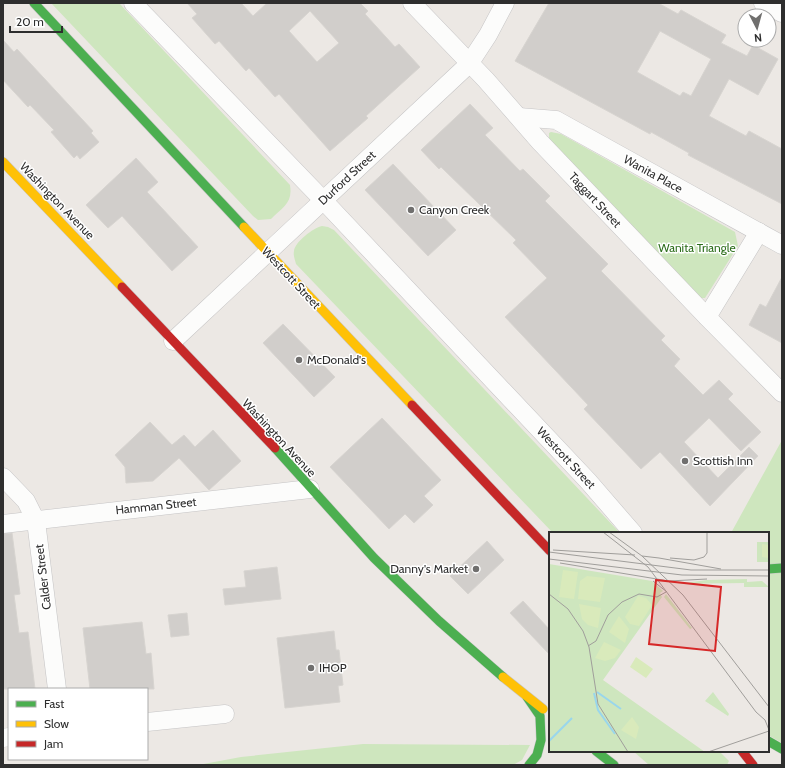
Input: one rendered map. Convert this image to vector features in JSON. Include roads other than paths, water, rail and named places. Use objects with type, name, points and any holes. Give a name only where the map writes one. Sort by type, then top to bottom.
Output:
[{"type":"main road","name":"Westcott Street","points":[[34,3],[549,550]]},
{"type":"main road","name":"Washington Avenue","points":[[6,172],[173,341],[283,457],[310,489],[385,569],[453,635],[549,714]]},
{"type":"main road","points":[[769,569],[780,568]]},
{"type":"main road","points":[[769,575],[780,568]]},
{"type":"main road","points":[[527,697],[540,716],[541,740],[537,755],[529,765]]},
{"type":"main road","points":[[769,742],[782,749]]},
{"type":"main road","points":[[597,752],[614,765]]},
{"type":"main road","points":[[743,752],[753,765]]},
{"type":"street","name":"Westcott Street","points":[[133,3],[323,200],[588,481],[632,532]]},
{"type":"street","name":"Taggart Street","points":[[412,3],[707,318],[782,393]]},
{"type":"street","name":"Durford Street","points":[[173,341],[469,64],[488,35],[505,3]]},
{"type":"street","points":[[763,3],[782,13]]},
{"type":"street","name":"Wanita Place","points":[[519,117],[556,120],[782,245]]},
{"type":"street","points":[[707,318],[759,232]]},
{"type":"street","name":"Calder Street","points":[[3,477],[26,501],[36,521],[57,688]]},
{"type":"street","name":"Hamman Street","points":[[3,524],[310,489]]},
{"type":"street","points":[[148,722],[225,714]]},
{"type":"place","name":"Canyon Creek","points":[[411,210]]},
{"type":"place","name":"McDonald's","points":[[299,360]]},
{"type":"place","name":"Scottish Inn","points":[[685,461]]},
{"type":"place","name":"Danny's Market","points":[[476,569]]},
{"type":"place","name":"IHOP","points":[[311,668]]},
{"type":"park label","name":"Wanita Triangle","points":[[697,248]]}]
